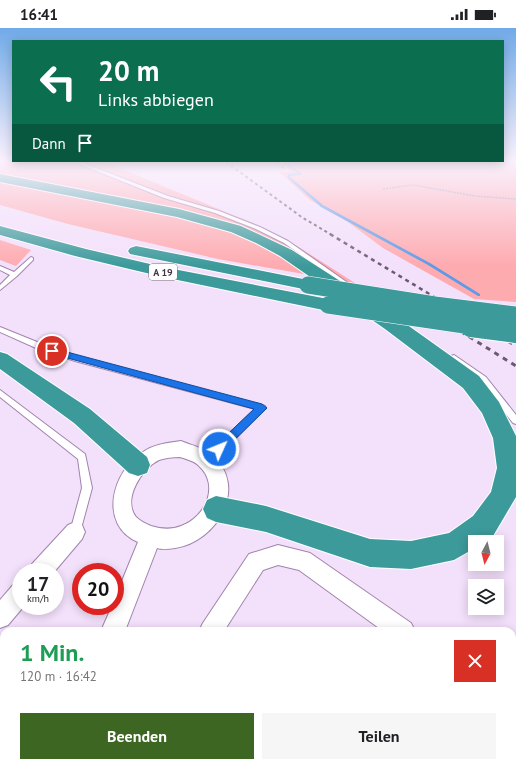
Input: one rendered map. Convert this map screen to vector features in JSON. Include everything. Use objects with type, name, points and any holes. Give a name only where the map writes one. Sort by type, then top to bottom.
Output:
[{"type":"highway","points":[[95,196],[179,213],[236,229],[286,253],[392,324],[465,378],[491,408],[505,438],[510,468],[503,497],[483,526],[454,546],[411,554],[370,552],[266,519],[216,509]]},
{"type":"highway","name":"A 19","points":[[0,215],[121,247],[308,285],[516,315]]},
{"type":"highway","name":"A 19","points":[[0,230],[53,246],[169,274],[328,305],[516,332]]},
{"type":"highway","points":[[0,359],[82,416],[138,465]]},
{"type":"street","points":[[181,449],[196,452],[208,460],[216,469],[220,482],[220,495],[216,509],[207,521],[195,531],[181,538],[165,540],[150,538],[137,531],[127,520],[122,506],[123,491],[128,478],[138,465],[151,456],[166,450],[181,449]]},
{"type":"street","points":[[48,563],[75,532]]},
{"type":"street","points":[[115,627],[150,538]]},
{"type":"street","points":[[214,627],[256,561],[278,555],[303,560],[397,627]]},
{"type":"street","points":[[0,617],[12,603]]},
{"type":"lane","points":[[162,196],[217,212],[258,228],[286,242],[420,335]]},
{"type":"lane","points":[[0,288],[31,259]]},
{"type":"lane","points":[[0,268],[14,275]]},
{"type":"lane","points":[[0,329],[39,346],[78,359],[262,408],[208,460]]},
{"type":"lane","points":[[445,352],[483,379],[516,421]]},
{"type":"lane","points":[[0,393],[82,457],[87,488],[75,532]]},
{"type":"path","points":[[482,196],[516,199]]},
{"type":"shaded area","points":[[0,196],[188,196],[262,227],[297,246],[355,283],[218,259],[68,224],[0,205]]},
{"type":"shaded area","points":[[306,196],[516,196],[516,302],[474,299],[383,248],[348,222]]},
{"type":"shaded area","points":[[0,240],[31,250],[16,266],[0,260]]},
{"type":"waterway","points":[[311,196],[322,206],[429,264],[479,295]]},
{"type":"railway","points":[[273,196],[303,218],[332,235]]},
{"type":"railway","points":[[330,234],[484,327]]},
{"type":"railway","points":[[418,304],[454,327]]},
{"type":"railway","points":[[452,326],[516,366]]},
{"type":"railway","points":[[482,326],[516,346]]},
{"type":"route","points":[[52,351],[262,408],[219,449]]}]
